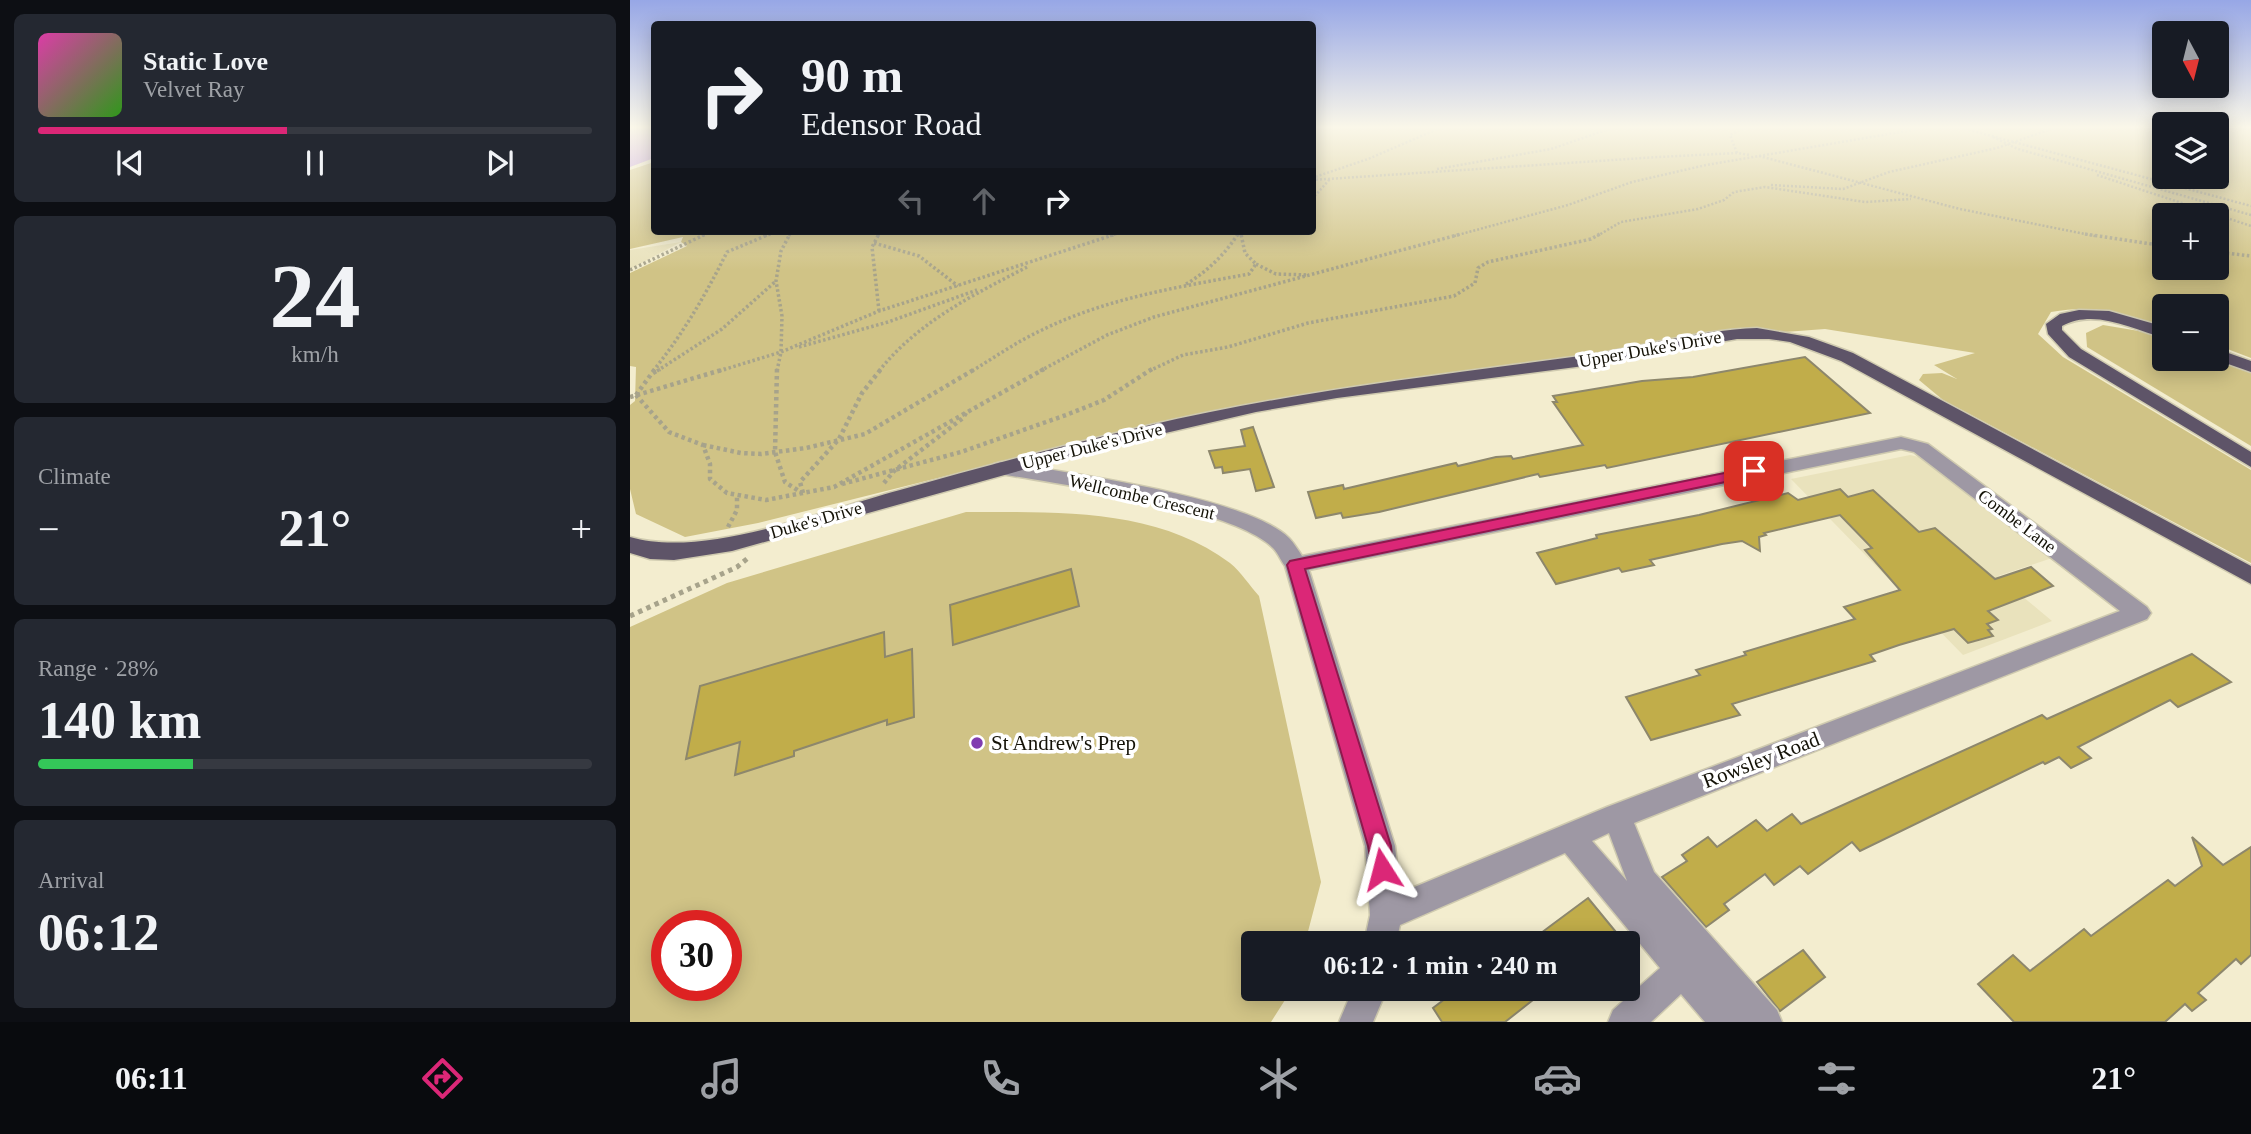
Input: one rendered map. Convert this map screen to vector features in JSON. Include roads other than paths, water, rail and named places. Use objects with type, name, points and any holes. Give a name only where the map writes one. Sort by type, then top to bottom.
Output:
[{"type":"main road","points":[[2152,329],[2118,319],[2095,316],[2062,318],[2054,324],[2054,331],[2061,341],[2075,353],[2251,461]]},
{"type":"main road","name":"Upper Duke's Drive","points":[[1001,468],[1256,407],[1377,387],[1590,360],[1731,335],[1777,335],[1801,339],[1847,357],[2251,576]]},
{"type":"main road","points":[[2229,359],[2251,367]]},
{"type":"main road","name":"Duke's Drive","points":[[630,545],[641,550],[660,552],[694,550],[744,540],[1001,468]]},
{"type":"street","name":"Combe Lane","points":[[1296,565],[1889,444],[1906,444],[1920,448],[2139,613]]},
{"type":"street","name":"Wellcombe Crescent","points":[[1001,468],[1090,483],[1205,508],[1257,528],[1280,543],[1296,565],[1380,846],[1386,915],[1383,931]]},
{"type":"street","name":"Rowsley Road","points":[[1386,915],[1617,816],[2139,613]]},
{"type":"street","points":[[1617,816],[1643,882],[1765,1022]]},
{"type":"street","points":[[1570,837],[1727,1022]]},
{"type":"street","points":[[1625,1022],[1683,971]]},
{"type":"street","points":[[1356,1022],[1365,1001]]},
{"type":"place","name":"St Andrew's Prep","points":[[977,743]]}]
